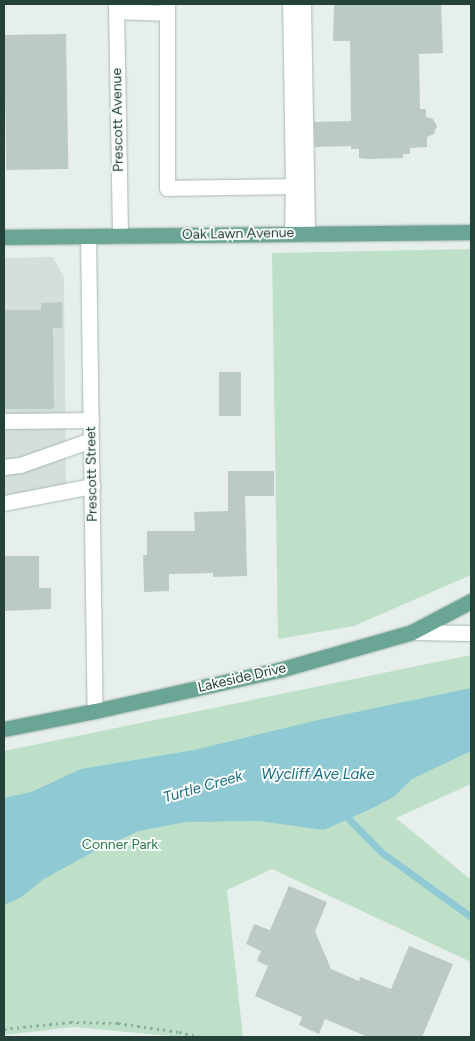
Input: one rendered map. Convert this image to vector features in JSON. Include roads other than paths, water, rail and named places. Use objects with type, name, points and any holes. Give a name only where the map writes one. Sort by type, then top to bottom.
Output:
[{"type":"main road","name":"Oak Lawn Avenue","points":[[4,237],[471,232]]},
{"type":"main road","name":"Lakeside Drive","points":[[4,729],[279,670],[412,632],[471,601]]},
{"type":"street","points":[[290,4],[293,186],[300,234]]},
{"type":"street","points":[[300,234],[303,4]]},
{"type":"street","points":[[116,7],[167,8],[167,188],[293,186]]},
{"type":"street","name":"Prescott Avenue","points":[[116,7],[120,236]]},
{"type":"street","name":"Prescott Street","points":[[88,236],[95,711]]},
{"type":"street","points":[[4,421],[91,420]]},
{"type":"street","points":[[4,467],[20,464],[91,440]]},
{"type":"street","points":[[4,503],[92,486]]},
{"type":"street","points":[[412,632],[471,632]]},
{"type":"water","name":"Wycliff Ave Lake","points":[[471,688],[471,751],[412,779],[395,796],[377,806],[324,830],[259,821],[186,822],[139,831],[93,852],[44,879],[20,898],[4,905],[4,798],[31,792],[81,769],[194,750],[318,720]]},
{"type":"waterway","points":[[344,810],[349,819],[381,852],[471,917]]},
{"type":"water label","name":"Turtle Creek","points":[[203,787]]},
{"type":"park label","name":"Conner Park","points":[[120,845]]}]
